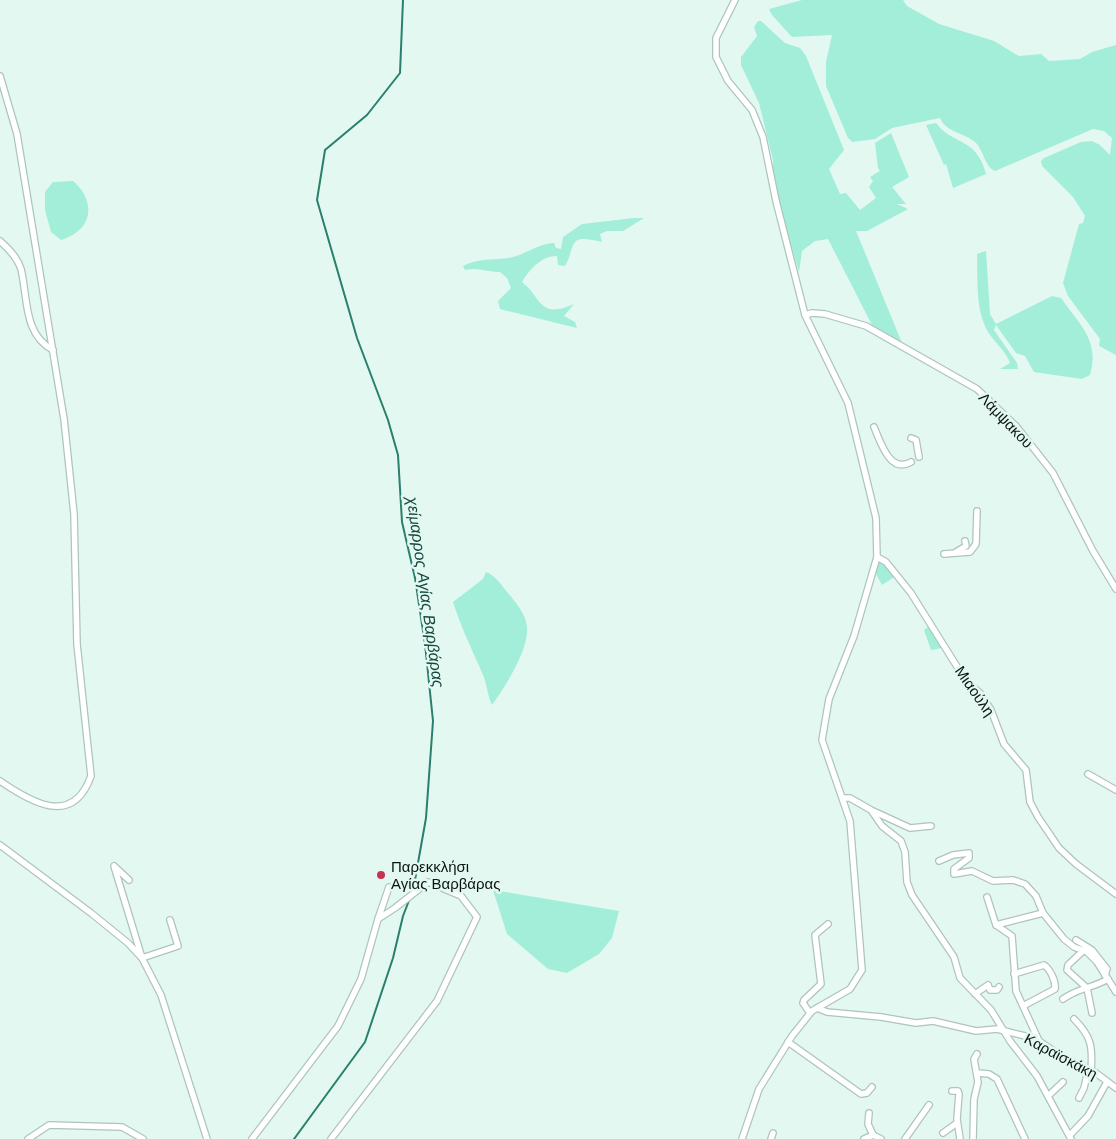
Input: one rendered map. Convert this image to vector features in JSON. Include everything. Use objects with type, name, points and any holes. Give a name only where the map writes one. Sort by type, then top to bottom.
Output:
[{"type":"street","points":[[735,0],[716,38],[714,51],[728,81],[757,119],[763,137],[776,201],[805,315],[848,403],[872,496],[878,557],[854,636],[833,688],[823,726],[822,740],[844,798],[851,828],[862,970],[850,989],[810,1013],[788,1042],[759,1089],[742,1139]]},
{"type":"street","points":[[0,76],[17,134],[65,427],[74,514],[77,644],[91,776],[86,789],[80,797],[59,807],[39,804],[0,781]]},
{"type":"street","points":[[0,241],[11,251],[20,268],[34,333],[44,346],[53,350]]},
{"type":"street","name":"Λάμψακου","points":[[805,315],[812,313],[825,314],[866,326],[977,389],[1016,426],[1053,473],[1093,551],[1116,589]]},
{"type":"street","points":[[874,428],[886,454],[894,463],[905,465],[911,462]]},
{"type":"street","points":[[911,438],[919,444],[919,457]]},
{"type":"street","points":[[965,541],[966,546],[959,551],[944,554],[970,552],[976,544],[977,511]]},
{"type":"street","name":"Μιαούλη","points":[[878,557],[886,562],[911,593],[966,681],[980,693],[991,710],[1007,749],[1025,768],[1030,802],[1038,818],[1059,848],[1076,864],[1116,894]]},
{"type":"street","points":[[1088,774],[1116,790]]},
{"type":"street","points":[[844,798],[850,798],[910,828],[931,826]]},
{"type":"street","points":[[872,810],[882,826],[902,844],[910,892],[954,958],[960,978],[991,1010],[1003,1030],[1037,1076],[1071,1137],[1088,1116],[1107,1082]]},
{"type":"street","points":[[0,845],[77,901],[128,943],[142,958]]},
{"type":"street","points":[[939,861],[953,855],[969,853],[969,858],[954,869],[954,874],[972,871],[993,881],[1013,880],[1021,882],[1036,896],[1043,913],[1068,943],[1084,950],[1097,962],[1116,992]]},
{"type":"street","points":[[129,880],[114,866],[142,958],[161,996],[207,1139]]},
{"type":"street","points":[[331,1139],[437,1000],[477,917],[461,896],[442,886],[428,882],[413,895],[378,919]]},
{"type":"street","points":[[252,1139],[338,1026],[361,979],[389,887]]},
{"type":"street","points":[[987,897],[996,925],[1012,936],[1016,990],[1039,1041]]},
{"type":"street","points":[[996,925],[1043,913]]},
{"type":"street","points":[[142,958],[178,946],[170,920]]},
{"type":"street","points":[[810,1013],[803,1003],[804,1000],[820,984],[815,935],[828,924]]},
{"type":"street","points":[[1076,940],[1098,956],[1107,968],[1107,977]]},
{"type":"street","points":[[1084,950],[1068,966],[1067,970],[1087,988],[1092,1014]]},
{"type":"street","points":[[1014,974],[1044,965],[1055,984],[1054,989],[1023,1006]]},
{"type":"street","points":[[1063,999],[1074,991],[1096,986],[1107,977]]},
{"type":"street","points":[[986,979],[990,990],[998,990],[999,987]]},
{"type":"street","points":[[975,994],[988,985]]},
{"type":"street","name":"Καραϊσκάκη","points":[[817,1008],[827,1012],[881,1016],[913,1022],[934,1021],[976,1031],[993,1028],[1003,1030],[1039,1041],[1069,1061],[1090,1070],[1116,1088]]},
{"type":"street","points":[[1074,1019],[1086,1031],[1091,1040],[1090,1070],[1079,1098]]},
{"type":"street","points":[[788,1042],[860,1094],[872,1087]]},
{"type":"street","points":[[973,1139],[977,1073],[974,1060],[977,1054]]},
{"type":"street","points":[[977,1073],[989,1074],[996,1078],[1024,1139]]},
{"type":"street","points":[[1048,1096],[1063,1082]]},
{"type":"street","points":[[952,1091],[957,1091],[959,1094],[957,1123],[960,1139]]},
{"type":"street","points":[[905,1139],[929,1105]]},
{"type":"street","points":[[870,1113],[868,1124],[874,1135],[881,1139]]},
{"type":"street","points":[[943,1133],[957,1123]]},
{"type":"street","points":[[28,1139],[49,1125],[122,1127],[143,1139]]},
{"type":"street","points":[[864,1139],[874,1135]]},
{"type":"green space","points":[[802,0],[903,0],[907,6],[939,24],[994,41],[1019,56],[1041,54],[1049,61],[1080,59],[1092,52],[1116,45],[1116,355],[1099,346],[1100,339],[1068,296],[1063,283],[1079,224],[1083,223],[1085,216],[1073,197],[1042,166],[1041,161],[1081,142],[1092,141],[1100,145],[1110,155],[1112,138],[1104,131],[1093,129],[995,171],[991,169],[975,142],[951,130],[940,118],[892,128],[875,139],[852,142],[848,138],[826,86],[826,62],[832,35],[792,37],[769,9]]},
{"type":"green space","points":[[758,21],[761,21],[785,43],[800,48],[806,56],[844,150],[829,169],[840,194],[846,193],[860,210],[876,198],[869,187],[873,181],[870,177],[880,171],[875,143],[891,133],[909,177],[892,187],[906,204],[897,204],[908,209],[867,231],[856,231],[902,343],[872,325],[828,239],[815,241],[802,251],[799,272],[779,203],[773,173],[773,160],[759,103],[741,65],[741,57],[757,36],[754,27]]},
{"type":"green space","points":[[936,123],[976,153],[982,162],[986,174],[953,188],[946,164],[944,165],[926,125]]},
{"type":"green space","points":[[73,181],[85,196],[88,204],[87,218],[75,234],[61,240],[51,232],[45,210],[45,192],[53,182]]},
{"type":"green space","points":[[644,218],[623,231],[607,231],[600,234],[602,242],[578,240],[572,247],[565,266],[558,265],[557,256],[546,258],[532,268],[522,282],[542,305],[547,308],[562,308],[574,304],[564,316],[575,322],[577,328],[500,309],[498,301],[511,288],[507,278],[500,272],[474,269],[465,270],[463,266],[475,261],[513,257],[550,243],[554,243],[556,248],[561,249],[563,237],[582,224]]},
{"type":"green space","points":[[986,251],[990,314],[996,324],[1052,296],[1061,298],[1081,325],[1090,343],[1092,363],[1090,375],[1082,379],[1034,372],[1025,356],[1016,353],[996,325],[994,330],[1017,363],[1018,369],[1000,369],[1010,363],[988,332],[979,304],[977,254]]},
{"type":"green space","points":[[877,562],[885,563],[896,576],[882,585],[875,572]]},
{"type":"green space","points":[[486,572],[498,581],[523,613],[527,627],[527,636],[520,657],[492,705],[484,678],[453,602],[483,579]]},
{"type":"green space","points":[[928,627],[942,648],[931,650],[924,630]]},
{"type":"green space","points":[[493,890],[619,911],[612,938],[599,954],[567,973],[548,969],[507,934]]},
{"type":"waterway","name":"χείμαρρος Αγίας Βαρβάρας","points":[[403,0],[400,73],[367,115],[325,150],[317,200],[357,338],[388,420],[398,455],[402,522],[415,578],[425,644],[433,721],[426,818],[413,891]]},
{"type":"waterway","name":"χείμαρρος Αγίας Βαρβάρας","points":[[294,1139],[365,1042],[393,958],[403,916],[410,898]]},
{"type":"place","name":"Παρεκκλήσι Αγίας Βαρβάρας","points":[[381,875]]}]
